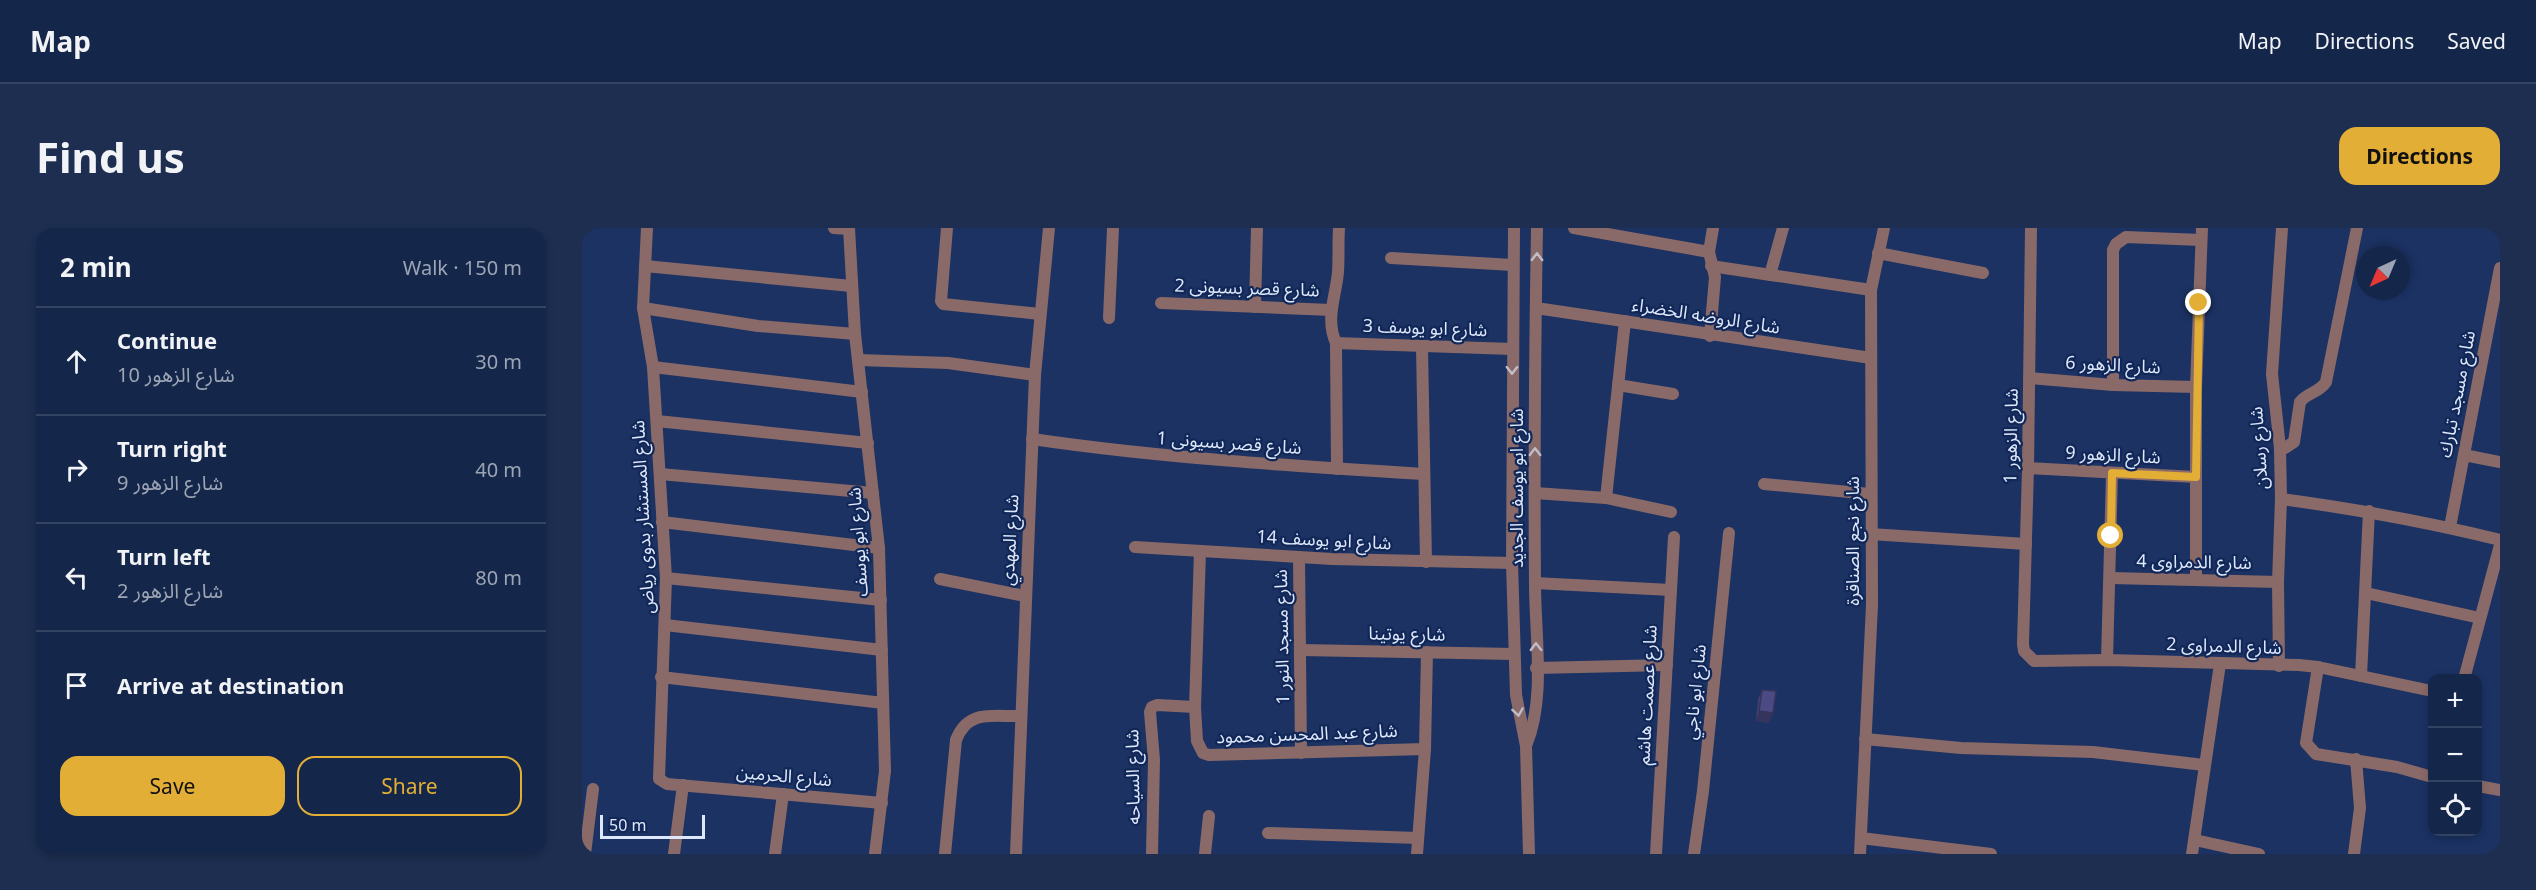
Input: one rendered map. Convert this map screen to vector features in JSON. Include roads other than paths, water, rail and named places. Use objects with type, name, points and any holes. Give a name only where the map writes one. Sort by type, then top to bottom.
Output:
[{"type":"street","name":"شارع المستشار بدوى رياض","points":[[647,228],[643,308],[653,367],[666,578],[659,779],[668,784],[683,785]]},
{"type":"street","points":[[834,228],[849,229]]},
{"type":"street","points":[[947,228],[941,301],[943,304],[1040,314]]},
{"type":"street","name":"شارع المهدي","points":[[1016,854],[1035,375],[1048,228]]},
{"type":"street","points":[[1108,318],[1113,228]]},
{"type":"street","points":[[1254,307],[1257,228]]},
{"type":"street","points":[[1337,469],[1336,343],[1331,310],[1338,271],[1339,228]]},
{"type":"street","name":"شارع ابو يوسف الجديد","points":[[1514,228],[1512,349],[1514,654],[1518,712],[1526,746],[1529,854]]},
{"type":"street","name":"شارع ابو يوسف الجديد","points":[[1526,746],[1536,716],[1537,685],[1534,583],[1537,228]]},
{"type":"street","points":[[1574,228],[1709,252]]},
{"type":"street","points":[[1710,336],[1714,277],[1709,252],[1713,228]]},
{"type":"street","points":[[1770,275],[1783,228]]},
{"type":"street","name":"شارع نجع الصناقرة","points":[[1860,854],[1872,605],[1871,290],[1884,228]]},
{"type":"street","name":"شارع الزهور 1","points":[[2023,644],[2030,378],[2031,228]]},
{"type":"street","name":"شارع رسلان","points":[[2280,666],[2278,582],[2280,448],[2272,374],[2282,228]]},
{"type":"street","points":[[2280,448],[2285,448],[2294,442],[2300,402],[2310,393],[2322,388],[2326,381],[2357,228]]},
{"type":"street","name":"شارع ابو يوسف","points":[[849,229],[855,334],[879,548],[885,771],[875,854]]},
{"type":"street","points":[[2113,385],[2113,250],[2116,244],[2126,237],[2201,234],[2196,387],[2196,579]]},
{"type":"street","points":[[1878,253],[1983,273]]},
{"type":"street","points":[[1391,258],[1513,265]]},
{"type":"street","points":[[645,266],[851,286]]},
{"type":"street","points":[[1711,266],[1871,290]]},
{"type":"street","name":"شارع مسجد تبارك","points":[[2450,527],[2500,268]]},
{"type":"street","name":"شارع قصر بسيونى 2","points":[[1161,303],[1331,310]]},
{"type":"street","points":[[643,308],[758,326],[855,334]]},
{"type":"street","name":"شارع الروضه الخضراء","points":[[1536,308],[1710,336],[1871,358]]},
{"type":"street","points":[[1606,498],[1625,321]]},
{"type":"street","name":"شارع ابو يوسف 3","points":[[1336,343],[1512,349]]},
{"type":"street","points":[[1422,347],[1426,562]]},
{"type":"street","points":[[858,360],[948,363],[1035,375]]},
{"type":"street","points":[[653,367],[862,392]]},
{"type":"street","name":"شارع الزهور 6","points":[[2030,378],[2113,385],[2196,387]]},
{"type":"street","points":[[1618,385],[1673,394]]},
{"type":"street","points":[[657,421],[868,443]]},
{"type":"street","name":"شارع قصر بسيونى 1","points":[[1032,439],[1124,453],[1424,474]]},
{"type":"street","points":[[2464,455],[2500,462]]},
{"type":"street","name":"شارع الزهور 9","points":[[2028,468],[2196,477]]},
{"type":"street","points":[[2107,660],[2112,473]]},
{"type":"street","points":[[660,474],[873,493]]},
{"type":"street","points":[[1764,484],[1870,494]]},
{"type":"street","points":[[1535,493],[1606,498],[1671,512]]},
{"type":"street","points":[[2281,499],[2369,511],[2450,527],[2500,540]]},
{"type":"street","points":[[2361,676],[2369,511]]},
{"type":"street","points":[[662,522],[879,548]]},
{"type":"street","name":"شارع ابو ناجي","points":[[1694,854],[1703,791],[1729,533]]},
{"type":"street","points":[[1870,534],[2026,544]]},
{"type":"street","name":"شارع عصمت هاشم","points":[[1656,854],[1674,537]]},
{"type":"street","points":[[2465,674],[2500,545]]},
{"type":"street","name":"شارع ابو يوسف 14","points":[[1135,547],[1299,557],[1512,563]]},
{"type":"street","points":[[1195,706],[1200,551]]},
{"type":"street","name":"شارع مسجد النور 1","points":[[1299,557],[1301,753]]},
{"type":"street","points":[[666,578],[881,600]]},
{"type":"street","name":"شارع الدمراوى 4","points":[[2110,578],[2278,582]]},
{"type":"street","points":[[940,579],[1025,596]]},
{"type":"street","points":[[1534,583],[1671,590]]},
{"type":"street","points":[[2366,593],[2480,618]]},
{"type":"street","points":[[666,625],[882,650]]},
{"type":"street","name":"شارع الدمراوى 2","points":[[2023,644],[2028,657],[2034,662],[2107,660],[2318,667],[2428,691]]},
{"type":"street","name":"شارع يوتينا","points":[[1300,650],[1514,654]]},
{"type":"street","points":[[1417,854],[1425,749],[1426,652]]},
{"type":"street","points":[[2192,854],[2220,664]]},
{"type":"street","points":[[1536,668],[1667,666]]},
{"type":"street","points":[[2318,667],[2306,743],[2316,754],[2356,759],[2428,776]]},
{"type":"street","points":[[661,677],[884,703]]},
{"type":"street","points":[[1516,683],[1518,689],[1523,693],[1529,693],[1537,685]]},
{"type":"street","name":"شارع السياحه","points":[[1152,854],[1154,760],[1150,712],[1152,707],[1157,705],[1195,706]]},
{"type":"street","name":"شارع عبد المحسن محمود","points":[[1195,706],[1197,741],[1199,748],[1209,755],[1425,749]]},
{"type":"street","points":[[945,854],[956,740],[960,729],[967,721],[977,717],[1020,716]]},
{"type":"street","points":[[1865,739],[1961,748],[2093,752],[2204,765]]},
{"type":"street","points":[[2354,854],[2360,808],[2356,759]]},
{"type":"street","points":[[674,854],[683,785]]},
{"type":"street","name":"شارع الحرمين","points":[[683,785],[882,803]]},
{"type":"street","points":[[2482,787],[2500,790]]},
{"type":"street","points":[[585,854],[593,789]]},
{"type":"street","points":[[775,854],[783,794]]},
{"type":"street","points":[[1205,854],[1209,816]]},
{"type":"street","points":[[1268,833],[1418,838]]},
{"type":"street","points":[[1861,838],[1991,854]]},
{"type":"street","points":[[2195,840],[2259,854]]}]
